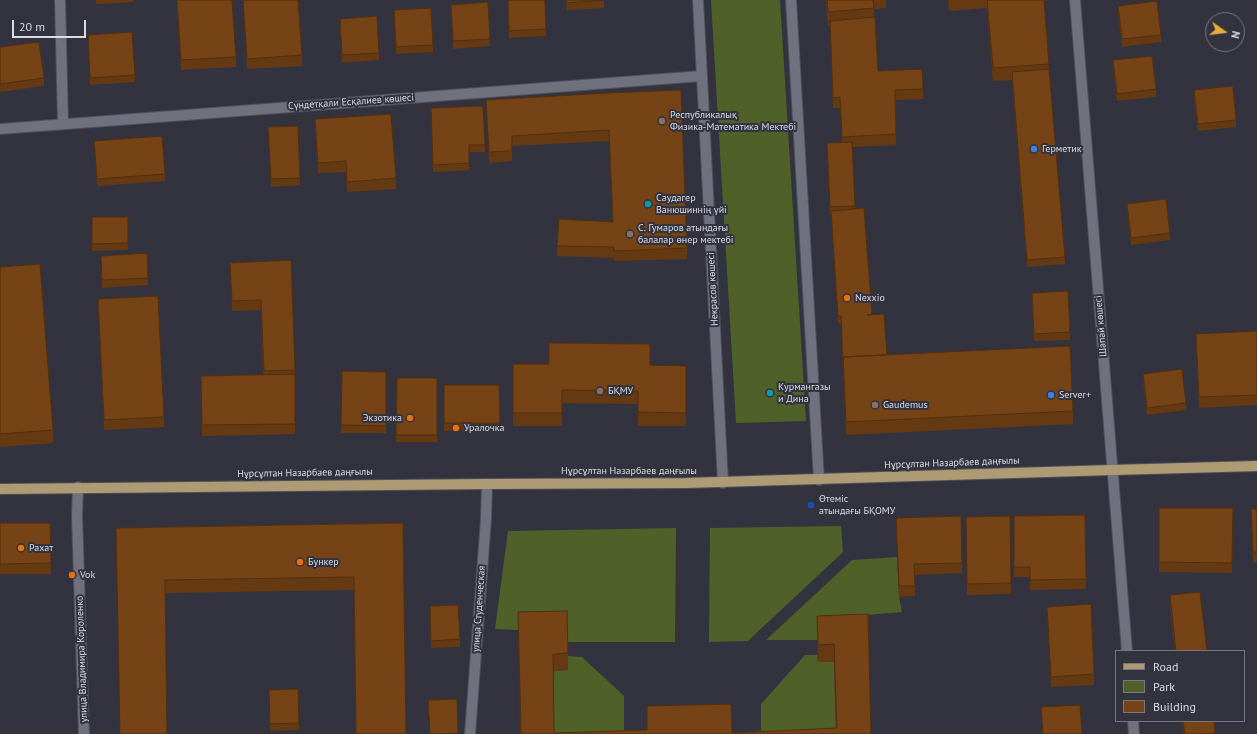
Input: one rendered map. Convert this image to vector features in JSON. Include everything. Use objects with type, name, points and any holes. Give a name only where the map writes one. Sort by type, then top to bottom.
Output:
[{"type":"main road","name":"Нұрсұлтан Назарбаев даңғылы","points":[[0,489],[78,487],[723,482],[1257,466]]},
{"type":"street","points":[[60,0],[63,123]]},
{"type":"street","name":"Некрасов көшесі","points":[[698,0],[723,482]]},
{"type":"street","points":[[791,0],[819,480]]},
{"type":"street","name":"Шапай көшесі","points":[[1075,0],[1127,650]]},
{"type":"street","name":"Сүндетқали Есқалиев көшесі","points":[[0,129],[63,123],[702,76]]},
{"type":"street","name":"улица Студенческая","points":[[470,734],[486,518],[487,484]]},
{"type":"street","name":"улица Владимира Короленко","points":[[78,487],[77,516],[84,734]]},
{"type":"street","points":[[1133,722],[1134,734]]},
{"type":"green space","points":[[711,0],[780,0],[806,421],[736,423]]},
{"type":"green space","points":[[841,526],[843,552],[748,641],[709,642],[710,528]]},
{"type":"green space","points":[[676,528],[675,642],[568,642],[518,630],[495,629],[508,531]]},
{"type":"green space","points":[[897,557],[899,597],[902,612],[867,615],[817,633],[817,640],[766,640],[852,560]]},
{"type":"green space","points":[[805,655],[817,655],[818,662],[834,662],[836,734],[761,734],[761,704]]},
{"type":"green space","points":[[568,656],[582,657],[624,696],[624,734],[554,734],[553,671],[568,670]]},
{"type":"building","points":[[177,0],[232,0],[236,57],[181,60]]},
{"type":"building","points":[[243,0],[298,0],[302,55],[247,59]]},
{"type":"building","points":[[508,0],[545,0],[546,29],[509,31]]},
{"type":"building","points":[[566,0],[604,0],[567,3]]},
{"type":"building","points":[[827,0],[873,0],[874,8],[828,12]]},
{"type":"building","points":[[987,0],[1044,0],[1049,64],[993,68]]},
{"type":"building","points":[[1157,1],[1161,35],[1122,39],[1118,6]]},
{"type":"building","points":[[488,2],[490,39],[453,41],[451,5]]},
{"type":"building","points":[[431,8],[433,45],[396,47],[394,10]]},
{"type":"building","points":[[377,16],[379,53],[342,55],[340,19]]},
{"type":"building","points":[[875,17],[878,71],[922,69],[923,89],[895,90],[896,134],[842,137],[840,97],[833,98],[830,21]]},
{"type":"building","points":[[132,32],[135,75],[90,78],[88,35]]},
{"type":"building","points":[[39,42],[44,78],[0,84],[0,47]]},
{"type":"building","points":[[1152,56],[1156,89],[1117,94],[1113,60]]},
{"type":"building","points":[[1049,69],[1065,257],[1027,260],[1012,72]]},
{"type":"building","points":[[1233,86],[1236,120],[1198,124],[1194,90]]},
{"type":"building","name":"Саудагер Ванюшиннің үйі","points":[[681,90],[687,248],[614,251],[614,247],[557,246],[559,219],[613,222],[609,130],[512,136],[512,151],[489,152],[486,100]]},
{"type":"building","points":[[483,106],[485,145],[469,145],[469,163],[433,165],[431,108]]},
{"type":"building","points":[[391,114],[396,178],[347,182],[346,161],[318,163],[315,119]]},
{"type":"building","points":[[298,126],[300,178],[271,179],[268,127]]},
{"type":"building","points":[[162,136],[165,174],[97,179],[94,141]]},
{"type":"building","points":[[852,142],[855,206],[830,207],[827,143]]},
{"type":"building","points":[[1166,199],[1170,233],[1131,238],[1127,204]]},
{"type":"building","points":[[864,208],[872,314],[867,315],[884,314],[887,355],[843,357],[843,363],[841,316],[838,316],[831,211]]},
{"type":"building","points":[[92,217],[128,217],[128,243],[92,244]]},
{"type":"building","points":[[147,253],[148,278],[102,280],[101,256]]},
{"type":"building","points":[[291,260],[295,370],[264,371],[261,300],[232,301],[230,263]]},
{"type":"building","points":[[40,264],[53,430],[0,434],[0,267]]},
{"type":"building","points":[[1068,291],[1070,332],[1034,334],[1032,293]]},
{"type":"building","points":[[158,296],[164,417],[104,420],[98,299]]},
{"type":"building","points":[[1257,331],[1257,395],[1199,397],[1196,334]]},
{"type":"building","name":"БҚМУ","points":[[549,343],[650,344],[650,365],[686,366],[686,413],[638,412],[638,391],[562,390],[562,413],[513,413],[513,364],[549,364]]},
{"type":"building","points":[[1070,346],[1073,411],[846,422],[843,357]]},
{"type":"building","points":[[1182,369],[1186,403],[1147,408],[1143,374]]},
{"type":"building","points":[[342,371],[386,372],[386,426],[341,425]]},
{"type":"building","points":[[295,374],[295,424],[202,425],[201,376]]},
{"type":"building","points":[[397,378],[437,378],[437,435],[396,435]]},
{"type":"building","points":[[444,385],[499,385],[500,423],[444,423]]},
{"type":"building","points":[[1159,508],[1233,508],[1232,563],[1159,562]]},
{"type":"building","points":[[1251,509],[1257,509],[1257,552],[1253,552]]},
{"type":"building","points":[[1085,515],[1086,579],[1030,580],[1030,567],[1014,567],[1014,516]]},
{"type":"building","points":[[961,516],[962,563],[914,564],[915,586],[899,586],[896,518]]},
{"type":"building","points":[[1010,516],[1011,583],[967,584],[966,517]]},
{"type":"building","points":[[0,523],[50,523],[51,563],[0,564]]},
{"type":"building","points":[[403,523],[406,734],[356,734],[354,577],[165,580],[167,734],[120,734],[116,528]]},
{"type":"building","points":[[1200,592],[1207,650],[1176,650],[1170,595]]},
{"type":"building","points":[[1091,604],[1094,674],[1051,677],[1047,607]]},
{"type":"building","points":[[458,605],[460,639],[431,641],[430,606]]},
{"type":"building","points":[[567,611],[568,653],[553,654],[554,733],[647,730],[647,706],[731,704],[732,733],[837,728],[834,644],[818,645],[817,616],[868,614],[871,734],[521,734],[518,612]]},
{"type":"building","points":[[298,689],[299,723],[270,724],[269,690]]},
{"type":"building","points":[[457,699],[458,733],[430,734],[428,700]]},
{"type":"building","points":[[1080,705],[1082,734],[1043,734],[1041,707]]},
{"type":"building","points":[[1183,722],[1214,722],[1215,733],[1185,734]]},
{"type":"place","name":"Республикалық Физика-Математика Мектебі","points":[[662,121]]},
{"type":"place","name":"Герметик","points":[[1034,149]]},
{"type":"place","name":"Саудагер Ванюшиннің үйі","points":[[648,204]]},
{"type":"place","name":"С. Гумаров атындағы балалар өнер мектебі","points":[[630,234]]},
{"type":"place","name":"Nexxio","points":[[847,298]]},
{"type":"place","name":"БҚМУ","points":[[600,391]]},
{"type":"place","name":"Курмангазы и Дина","points":[[770,393]]},
{"type":"place","name":"Server+","points":[[1051,395]]},
{"type":"place","name":"Gaudemus","points":[[875,405]]},
{"type":"place","name":"Экзотика","points":[[410,418]]},
{"type":"place","name":"Уралочка","points":[[456,428]]},
{"type":"place","name":"Өтеміс атындағы БҚОМУ","points":[[811,505]]},
{"type":"place","name":"Рахат","points":[[21,548]]},
{"type":"place","name":"Бункер","points":[[300,562]]},
{"type":"place","name":"Vok","points":[[72,575]]}]
